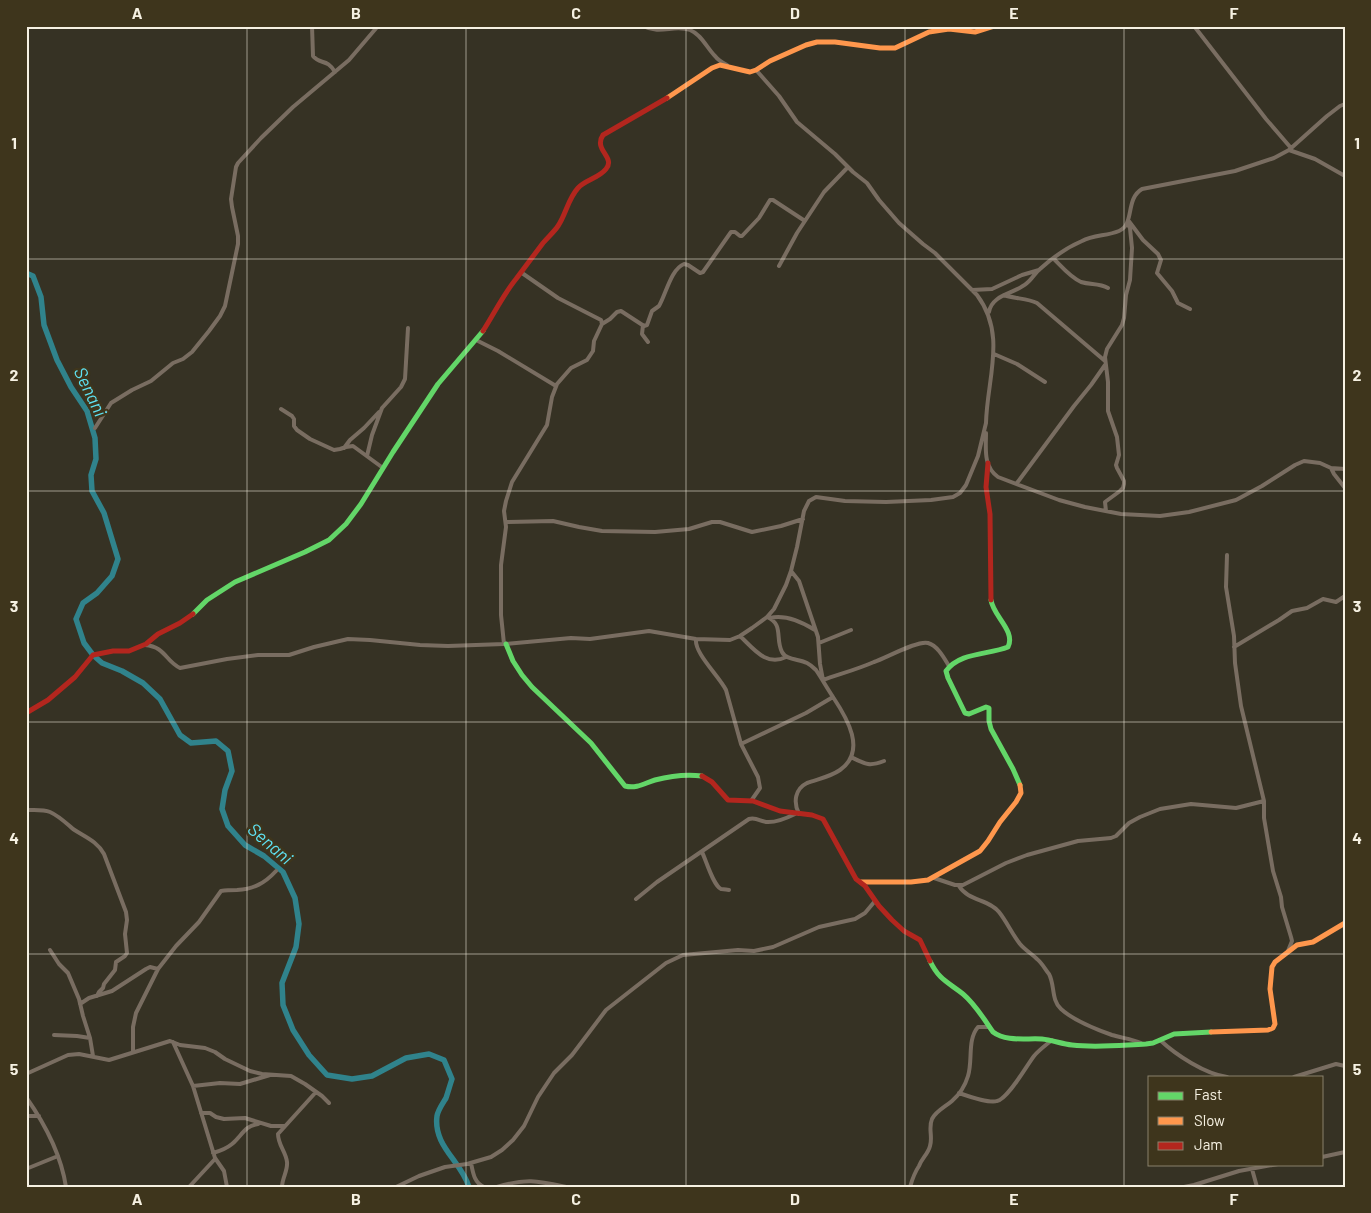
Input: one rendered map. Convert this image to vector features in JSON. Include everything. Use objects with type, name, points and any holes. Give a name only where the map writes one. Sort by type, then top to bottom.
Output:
[{"type":"street","points":[[312,26],[313,56],[315,59],[330,64],[335,72]]},
{"type":"street","points":[[94,428],[106,410],[116,400],[151,381],[173,363],[183,359],[192,352],[220,316],[225,306],[238,244],[231,199],[236,167],[261,138],[289,111],[349,60],[378,26]]},
{"type":"street","points":[[643,26],[656,30],[680,28],[690,30],[700,37],[714,55],[728,66]]},
{"type":"street","points":[[26,713],[48,700],[75,677],[94,655],[113,651],[129,651],[145,645],[158,634],[180,623],[197,611],[208,600],[236,582],[329,540],[346,524],[361,504],[382,468],[438,384],[476,340],[508,290],[558,226],[578,187],[606,170],[609,162],[599,143],[599,139],[603,135],[664,100],[712,68],[720,65],[744,71],[756,70],[770,61],[806,45],[818,42],[895,48],[929,32],[949,29],[975,32],[994,26]]},
{"type":"street","points":[[1194,26],[1290,149],[1315,159],[1345,176]]},
{"type":"street","points":[[756,70],[779,96],[797,122],[867,183],[899,223],[935,253],[983,302],[989,313],[994,336],[994,354],[986,422],[986,456],[991,471],[998,477],[1074,504],[1121,514],[1160,516],[1189,512],[1236,500],[1299,463],[1311,461],[1331,468],[1345,469]]},
{"type":"street","points":[[1106,511],[1105,502],[1123,488],[1124,481],[1117,468],[1116,432],[1108,416],[1108,382],[1105,353],[1122,325],[1124,318],[1126,295],[1130,280],[1132,248],[1128,221],[1129,211],[1136,192],[1142,188],[1241,170],[1274,158],[1290,149],[1327,116],[1345,104]]},
{"type":"street","points":[[779,266],[794,237],[824,192],[848,167]]},
{"type":"street","points":[[805,221],[773,200],[770,200],[759,218],[742,236],[731,232],[703,272],[700,273],[684,264],[679,266],[669,282],[659,306],[652,310],[647,325],[644,326],[618,311],[602,324],[594,341],[592,354],[587,360],[571,368],[556,386],[547,425],[512,482],[504,511],[506,522],[501,565],[501,615],[505,644],[517,670],[536,693],[592,744],[626,786],[636,787],[657,780],[700,775],[710,781],[728,800],[734,802],[741,800],[751,801],[782,812],[818,816],[823,819],[856,879],[870,892],[875,901],[892,920],[920,940],[934,970],[944,981],[966,997],[989,1027],[999,1036],[1017,1039],[1052,1040],[1073,1045],[1102,1046],[1143,1045],[1174,1034],[1264,1031],[1273,1028],[1274,1024],[1270,989],[1272,967],[1275,962],[1296,945],[1323,938],[1345,923]]},
{"type":"street","points":[[989,313],[992,304],[1000,297],[1025,285],[1040,270],[1076,244],[1119,230],[1128,221]]},
{"type":"street","points":[[1128,221],[1143,240],[1158,254],[1160,260],[1157,272],[1172,291],[1176,301],[1190,309]]},
{"type":"street","points":[[1054,259],[1069,274],[1081,282],[1099,284],[1108,288]]},
{"type":"street","points":[[972,290],[992,289],[1022,275],[1040,270]]},
{"type":"street","points":[[522,273],[558,298],[601,320],[602,324]]},
{"type":"street","points":[[1004,295],[1037,303],[1105,363]]},
{"type":"street","points":[[642,325],[642,334],[648,342]]},
{"type":"street","points":[[344,448],[382,408],[405,379],[408,328]]},
{"type":"street","points":[[476,340],[556,386]]},
{"type":"street","points":[[994,354],[1017,364],[1045,382]]},
{"type":"street","points":[[1017,483],[1091,386],[1105,363]]},
{"type":"street","points":[[367,456],[372,434],[382,408]]},
{"type":"street","points":[[281,409],[292,416],[296,429],[310,439],[334,450],[352,446],[382,468]]},
{"type":"street","points":[[145,645],[158,648],[180,668],[258,655],[289,655],[314,647],[348,640],[448,646],[505,644],[571,638],[590,639],[649,631],[696,638],[730,640],[740,636],[769,617],[774,609],[791,571],[798,547],[802,519],[809,501],[816,498],[886,502],[953,497],[960,493],[966,485],[978,456],[986,422]]},
{"type":"street","points":[[861,882],[911,882],[934,878],[980,851],[986,845],[1017,800],[1022,789],[992,729],[989,721],[989,708],[986,707],[973,713],[965,713],[946,671],[949,666],[966,657],[1003,648],[1010,643],[1008,630],[992,608],[991,603],[990,514],[986,487],[988,463]]},
{"type":"street","points":[[1331,468],[1345,488]]},
{"type":"street","points":[[506,522],[553,521],[602,531],[655,532],[689,529],[712,522],[720,522],[752,532],[802,519]]},
{"type":"street","points":[[1227,555],[1226,587],[1241,706],[1264,801],[1264,818],[1273,871],[1292,941],[1288,951]]},
{"type":"street","points":[[791,571],[799,581],[816,631],[823,680]]},
{"type":"street","points":[[1234,647],[1292,611],[1307,608],[1323,599],[1336,602],[1345,596]]},
{"type":"street","points":[[769,617],[779,616],[794,620],[806,624],[816,631]]},
{"type":"street","points":[[769,617],[777,626],[780,646],[786,657]]},
{"type":"street","points":[[819,643],[851,630]]},
{"type":"street","points":[[740,636],[757,654],[765,658],[774,660],[786,657],[811,665],[845,715],[851,730],[853,744],[851,757],[846,764],[833,774],[803,785],[795,800],[797,814]]},
{"type":"street","points":[[696,638],[697,647],[726,690],[741,744],[758,777],[760,788],[751,801]]},
{"type":"street","points":[[823,680],[921,643],[930,644],[935,647],[949,666]]},
{"type":"street","points":[[741,744],[806,713],[833,697]]},
{"type":"street","points":[[851,757],[862,763],[872,765],[884,761]]},
{"type":"street","points":[[959,886],[1027,855],[1078,841],[1113,837],[1134,820],[1160,809],[1191,804],[1236,808],[1264,801]]},
{"type":"street","points":[[26,810],[51,812],[101,847],[122,898],[126,912],[125,934],[127,953],[116,962],[115,970],[97,996]]},
{"type":"street","points":[[636,899],[657,882],[749,819],[754,818],[766,822],[776,821],[797,814]]},
{"type":"street","points":[[702,852],[718,887],[729,890]]},
{"type":"street","points":[[133,1052],[133,1027],[136,1013],[158,969],[180,941],[205,914],[221,892],[260,885],[276,871]]},
{"type":"street","points":[[934,878],[959,886],[970,896],[993,906],[1000,913],[1023,948],[1046,969],[1052,981],[1056,1002],[1060,1008],[1069,1015],[1099,1030],[1134,1040],[1143,1045]]},
{"type":"street","points":[[396,1187],[444,1167],[470,1163],[496,1155],[513,1140],[524,1126],[538,1097],[554,1073],[572,1055],[606,1010],[666,963],[683,955],[773,947],[819,927],[855,919],[865,913],[875,901]]},
{"type":"street","points":[[50,950],[68,973],[80,1004],[93,1056]]},
{"type":"street","points":[[80,1004],[89,998],[112,991],[146,969],[158,969]]},
{"type":"street","points":[[910,1187],[918,1166],[928,1153],[931,1121],[937,1112],[952,1101],[965,1084],[970,1068],[971,1046],[975,1031],[978,1028],[989,1027]]},
{"type":"street","points":[[54,1035],[90,1038]]},
{"type":"street","points":[[26,1074],[68,1055],[80,1054],[109,1060],[170,1040],[180,1045],[205,1048],[216,1052],[225,1059],[250,1071],[291,1076],[329,1103]]},
{"type":"street","points":[[959,1093],[997,1102],[1013,1086],[1035,1055],[1052,1040]]},
{"type":"street","points":[[1160,1040],[1204,1070],[1222,1076]]},
{"type":"street","points":[[173,1042],[193,1086],[213,1153],[224,1171],[227,1187]]},
{"type":"street","points":[[1297,1076],[1336,1064],[1345,1066]]},
{"type":"street","points":[[193,1086],[220,1083],[240,1084],[272,1075]]},
{"type":"street","points":[[282,1187],[288,1167],[278,1134],[316,1092]]},
{"type":"street","points":[[26,1097],[48,1132],[63,1170],[66,1187]]},
{"type":"street","points":[[201,1113],[210,1113],[224,1119],[245,1118],[271,1126],[284,1126]]},
{"type":"street","points":[[26,1116],[39,1116]]},
{"type":"street","points":[[213,1153],[226,1149],[241,1136],[247,1127],[260,1123]]},
{"type":"street","points":[[1324,1157],[1345,1152]]},
{"type":"street","points":[[26,1169],[58,1156]]},
{"type":"street","points":[[189,1187],[216,1159]]},
{"type":"street","points":[[470,1163],[474,1177],[481,1186]]},
{"type":"street","points":[[1184,1187],[1239,1171],[1268,1166]]},
{"type":"street","points":[[1252,1169],[1257,1187]]},
{"type":"street","points":[[497,1187],[531,1180],[566,1187]]},
{"type":"waterway","name":"Senani","points":[[26,273],[33,276],[41,297],[44,325],[57,360],[71,387],[87,411],[95,438],[96,459],[91,475],[92,491],[104,513],[118,559],[112,576],[97,593],[83,603],[76,619],[84,643],[102,663],[122,671],[143,683],[160,699],[180,735],[191,743],[216,741],[228,751],[232,771],[225,790],[222,809],[228,826],[245,845],[264,856],[283,872],[295,898],[299,924],[296,947],[282,983],[283,1005],[293,1030],[309,1055],[327,1075],[352,1079],[372,1076],[406,1058],[429,1054],[444,1060],[452,1079],[446,1098],[437,1116],[437,1127],[443,1145],[460,1169],[469,1187]]},
{"type":"traffic: fast","points":[[193,614],[207,600],[235,582],[329,540],[346,524],[361,504],[438,384],[483,331]]},
{"type":"traffic: fast","points":[[991,600],[1007,629],[1010,641],[1008,647],[966,657],[959,660],[946,671],[965,713],[969,714],[986,707],[989,708],[991,729],[1020,785]]},
{"type":"traffic: fast","points":[[506,644],[513,661],[532,687],[591,743],[625,786],[637,786],[673,776],[702,776]]},
{"type":"traffic: fast","points":[[930,961],[940,977],[971,1002],[993,1032],[1004,1037],[1042,1039],[1081,1046],[1100,1046],[1146,1044],[1174,1034],[1211,1032]]},
{"type":"traffic: slow","points":[[667,98],[712,68],[720,65],[750,72],[770,61],[817,42],[895,48],[929,32],[949,29],[975,32],[994,26]]},
{"type":"traffic: slow","points":[[861,882],[928,880],[980,851],[1016,802],[1021,793],[1020,785]]},
{"type":"traffic: slow","points":[[1211,1032],[1268,1030],[1273,1028],[1275,1024],[1270,989],[1272,967],[1275,962],[1297,945],[1313,942],[1345,923]]},
{"type":"traffic: jam","points":[[483,331],[511,285],[558,226],[575,192],[581,185],[600,175],[606,169],[608,161],[601,145],[603,135],[667,98]]},
{"type":"traffic: jam","points":[[988,463],[986,487],[990,514],[991,600]]},
{"type":"traffic: jam","points":[[26,713],[48,700],[75,677],[93,655],[113,651],[129,651],[146,644],[158,634],[193,614]]},
{"type":"traffic: jam","points":[[702,776],[712,782],[728,800],[753,801],[780,811],[812,815],[823,819],[856,879],[865,886],[892,920],[904,931],[920,940],[930,961]]}]
